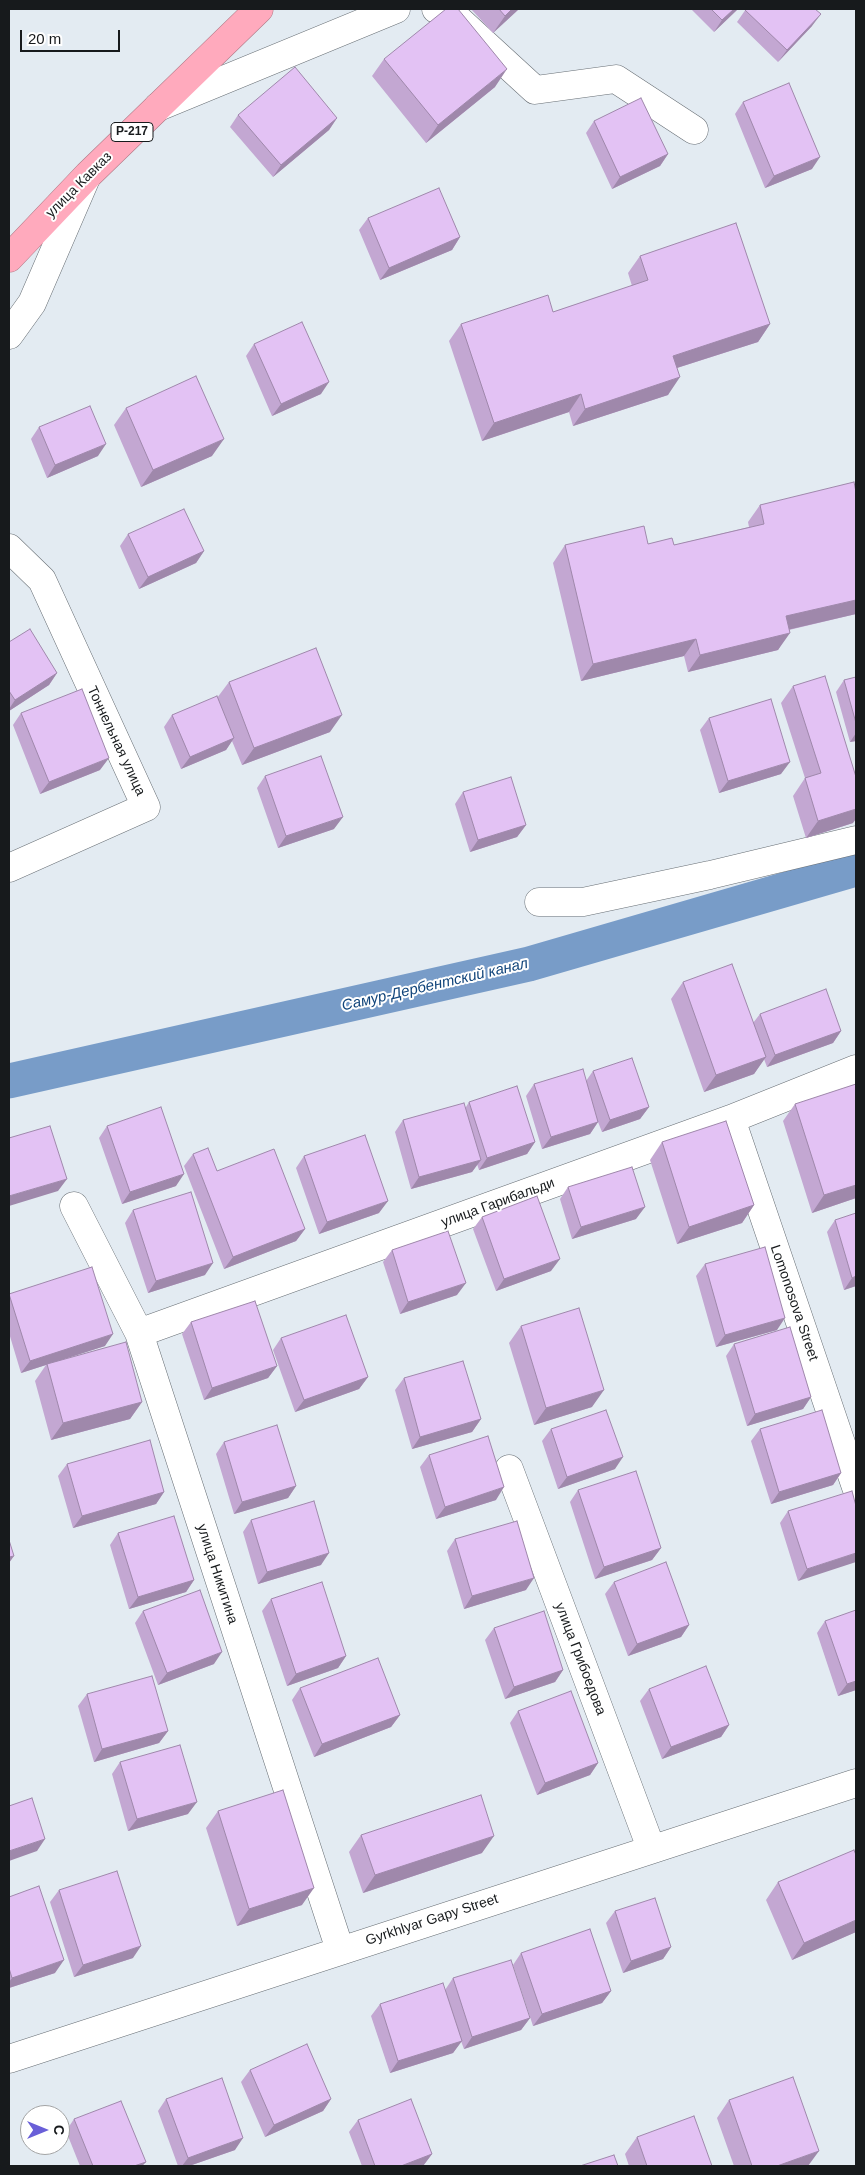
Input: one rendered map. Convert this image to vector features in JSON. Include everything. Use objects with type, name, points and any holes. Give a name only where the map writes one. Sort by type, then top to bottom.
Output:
[{"type":"highway","name":"улица Кавказ","points":[[9,258],[88,175],[259,9]]},
{"type":"street","points":[[158,107],[396,9]]},
{"type":"street","points":[[436,9],[450,12],[535,90],[616,79],[694,130]]},
{"type":"street","points":[[9,335],[32,303],[88,175]]},
{"type":"street","name":"Тоннельная улица","points":[[9,548],[42,580],[146,807],[9,868]]},
{"type":"street","points":[[539,902],[583,902],[710,875],[856,840]]},
{"type":"street","name":"улица Гарибальди","points":[[139,1333],[731,1119],[856,1069]]},
{"type":"street","name":"Lomonosova Street","points":[[731,1119],[856,1487]]},
{"type":"street","name":"улица Никитина","points":[[74,1206],[139,1333],[340,1950]]},
{"type":"street","name":"улица Грибоедова","points":[[509,1469],[651,1848]]},
{"type":"street","name":"Gyrkhlyar Gapy Street","points":[[9,2059],[651,1848],[856,1783]]},
{"type":"building","points":[[446,9],[458,9],[507,69],[438,125],[384,59]]},
{"type":"building","points":[[499,9],[512,9],[505,16]]},
{"type":"building","points":[[711,9],[734,9],[722,20]]},
{"type":"building","points":[[746,9],[815,9],[821,14],[787,50]]},
{"type":"building","points":[[295,67],[337,118],[281,165],[238,115]]},
{"type":"building","points":[[789,83],[820,157],[774,176],[743,102]]},
{"type":"building","points":[[641,98],[668,154],[620,177],[594,121]]},
{"type":"building","points":[[439,188],[460,237],[389,268],[368,218]]},
{"type":"building","points":[[736,223],[770,324],[673,356],[680,377],[585,409],[581,394],[494,423],[461,324],[548,295],[553,312],[648,280],[640,256]]},
{"type":"building","points":[[302,322],[329,382],[281,404],[254,344]]},
{"type":"building","points":[[196,376],[224,439],[153,470],[126,408]]},
{"type":"building","points":[[90,406],[106,444],[55,465],[39,427]]},
{"type":"building","points":[[854,482],[856,492],[856,600],[786,616],[790,633],[700,655],[696,639],[593,664],[565,545],[644,526],[648,544],[672,538],[674,545],[764,524],[760,505]]},
{"type":"building","points":[[184,509],[204,551],[148,577],[128,534]]},
{"type":"building","points":[[30,629],[57,673],[15,700],[9,691],[9,642]]},
{"type":"building","points":[[316,648],[342,715],[254,748],[229,682]]},
{"type":"building","points":[[825,676],[856,777],[856,809],[818,821],[805,778],[821,773],[793,686]]},
{"type":"building","points":[[856,677],[856,723],[844,680]]},
{"type":"building","points":[[82,689],[109,758],[49,782],[21,713]]},
{"type":"building","points":[[217,696],[234,738],[190,757],[172,715]]},
{"type":"building","points":[[771,699],[790,762],[728,781],[709,718]]},
{"type":"building","points":[[321,756],[343,817],[286,836],[265,776]]},
{"type":"building","points":[[511,777],[526,825],[478,840],[463,792]]},
{"type":"building","points":[[732,964],[766,1057],[716,1075],[683,982]]},
{"type":"building","points":[[826,989],[841,1031],[775,1055],[760,1014]]},
{"type":"building","points":[[632,1058],[649,1107],[610,1120],[593,1071]]},
{"type":"building","points":[[583,1069],[598,1122],[551,1137],[534,1084]]},
{"type":"building","points":[[856,1084],[856,1185],[824,1195],[795,1104]]},
{"type":"building","points":[[517,1086],[535,1142],[487,1158],[469,1102]]},
{"type":"building","points":[[464,1103],[481,1160],[419,1177],[403,1120]]},
{"type":"building","points":[[161,1107],[184,1174],[130,1192],[107,1126]]},
{"type":"building","points":[[726,1121],[754,1205],[689,1227],[662,1142]]},
{"type":"building","points":[[50,1126],[67,1179],[9,1196],[9,1138]]},
{"type":"building","points":[[365,1135],[388,1201],[327,1222],[304,1156]]},
{"type":"building","points":[[208,1148],[217,1171],[274,1149],[305,1229],[233,1257],[193,1154]]},
{"type":"building","points":[[632,1167],[645,1207],[581,1227],[568,1187]]},
{"type":"building","points":[[191,1192],[213,1263],[156,1281],[133,1210]]},
{"type":"building","points":[[537,1196],[560,1259],[504,1279],[482,1217]]},
{"type":"building","points":[[856,1213],[856,1276],[852,1278],[835,1220]]},
{"type":"building","points":[[448,1231],[466,1283],[408,1302],[392,1250]]},
{"type":"building","points":[[765,1247],[785,1318],[725,1335],[705,1264]]},
{"type":"building","points":[[92,1267],[113,1334],[30,1361],[9,1294]]},
{"type":"building","points":[[255,1301],[277,1366],[212,1388],[191,1322]]},
{"type":"building","points":[[579,1308],[604,1390],[546,1408],[521,1326]]},
{"type":"building","points":[[346,1315],[368,1377],[304,1400],[281,1338]]},
{"type":"building","points":[[790,1327],[811,1397],[755,1414],[734,1344]]},
{"type":"building","points":[[126,1342],[142,1402],[63,1423],[47,1364]]},
{"type":"building","points":[[463,1361],[481,1419],[420,1437],[404,1378]]},
{"type":"building","points":[[606,1410],[623,1457],[567,1477],[551,1429]]},
{"type":"building","points":[[822,1410],[841,1473],[779,1492],[760,1429]]},
{"type":"building","points":[[277,1425],[296,1486],[242,1502],[224,1442]]},
{"type":"building","points":[[488,1436],[504,1487],[445,1507],[429,1455]]},
{"type":"building","points":[[150,1440],[164,1492],[82,1516],[67,1464]]},
{"type":"building","points":[[636,1471],[661,1548],[604,1567],[578,1490]]},
{"type":"building","points":[[852,1491],[856,1506],[856,1553],[807,1569],[788,1511]]},
{"type":"building","points":[[314,1501],[329,1553],[267,1572],[251,1520]]},
{"type":"building","points":[[174,1516],[194,1580],[138,1597],[118,1533]]},
{"type":"building","points":[[517,1521],[534,1578],[472,1596],[455,1539]]},
{"type":"building","points":[[9,1540],[14,1556],[9,1557]]},
{"type":"building","points":[[666,1562],[689,1625],[637,1644],[614,1582]]},
{"type":"building","points":[[322,1582],[346,1656],[296,1674],[271,1599]]},
{"type":"building","points":[[200,1590],[222,1652],[167,1673],[143,1611]]},
{"type":"building","points":[[856,1610],[856,1681],[847,1684],[825,1621]]},
{"type":"building","points":[[544,1611],[563,1670],[514,1687],[494,1628]]},
{"type":"building","points":[[378,1658],[400,1715],[322,1744],[300,1688]]},
{"type":"building","points":[[706,1666],[729,1725],[671,1747],[649,1689]]},
{"type":"building","points":[[152,1676],[168,1731],[102,1749],[87,1694]]},
{"type":"building","points":[[571,1691],[598,1763],[545,1783],[518,1711]]},
{"type":"building","points":[[180,1745],[197,1802],[137,1819],[120,1762]]},
{"type":"building","points":[[283,1790],[314,1888],[249,1909],[218,1811]]},
{"type":"building","points":[[481,1795],[494,1836],[375,1875],[361,1835]]},
{"type":"building","points":[[32,1798],[45,1839],[9,1851],[9,1806]]},
{"type":"building","points":[[854,1850],[856,1855],[856,1920],[804,1943],[778,1882]]},
{"type":"building","points":[[117,1871],[141,1946],[83,1965],[59,1890]]},
{"type":"building","points":[[39,1886],[64,1960],[12,1978],[9,1968],[9,1897]]},
{"type":"building","points":[[655,1898],[671,1947],[631,1961],[615,1911]]},
{"type":"building","points":[[590,1929],[611,1991],[542,2014],[521,1953]]},
{"type":"building","points":[[511,1960],[530,2018],[472,2037],[453,1978]]},
{"type":"building","points":[[443,1983],[462,2041],[398,2061],[380,2004]]},
{"type":"building","points":[[307,2044],[331,2099],[274,2125],[250,2070]]},
{"type":"building","points":[[793,2077],[819,2151],[777,2166],[752,2166],[729,2100]]},
{"type":"building","points":[[222,2078],[243,2138],[188,2158],[166,2099]]},
{"type":"building","points":[[411,2099],[432,2154],[401,2166],[375,2166],[358,2120]]},
{"type":"building","points":[[121,2101],[146,2162],[134,2166],[93,2166],[74,2119]]},
{"type":"building","points":[[694,2116],[712,2166],[647,2166],[637,2137]]},
{"type":"building","points":[[614,2155],[618,2166],[580,2166]]},
{"type":"waterway","name":"Самур-Дербентский канал","points":[[9,1081],[529,964],[856,869]]}]
